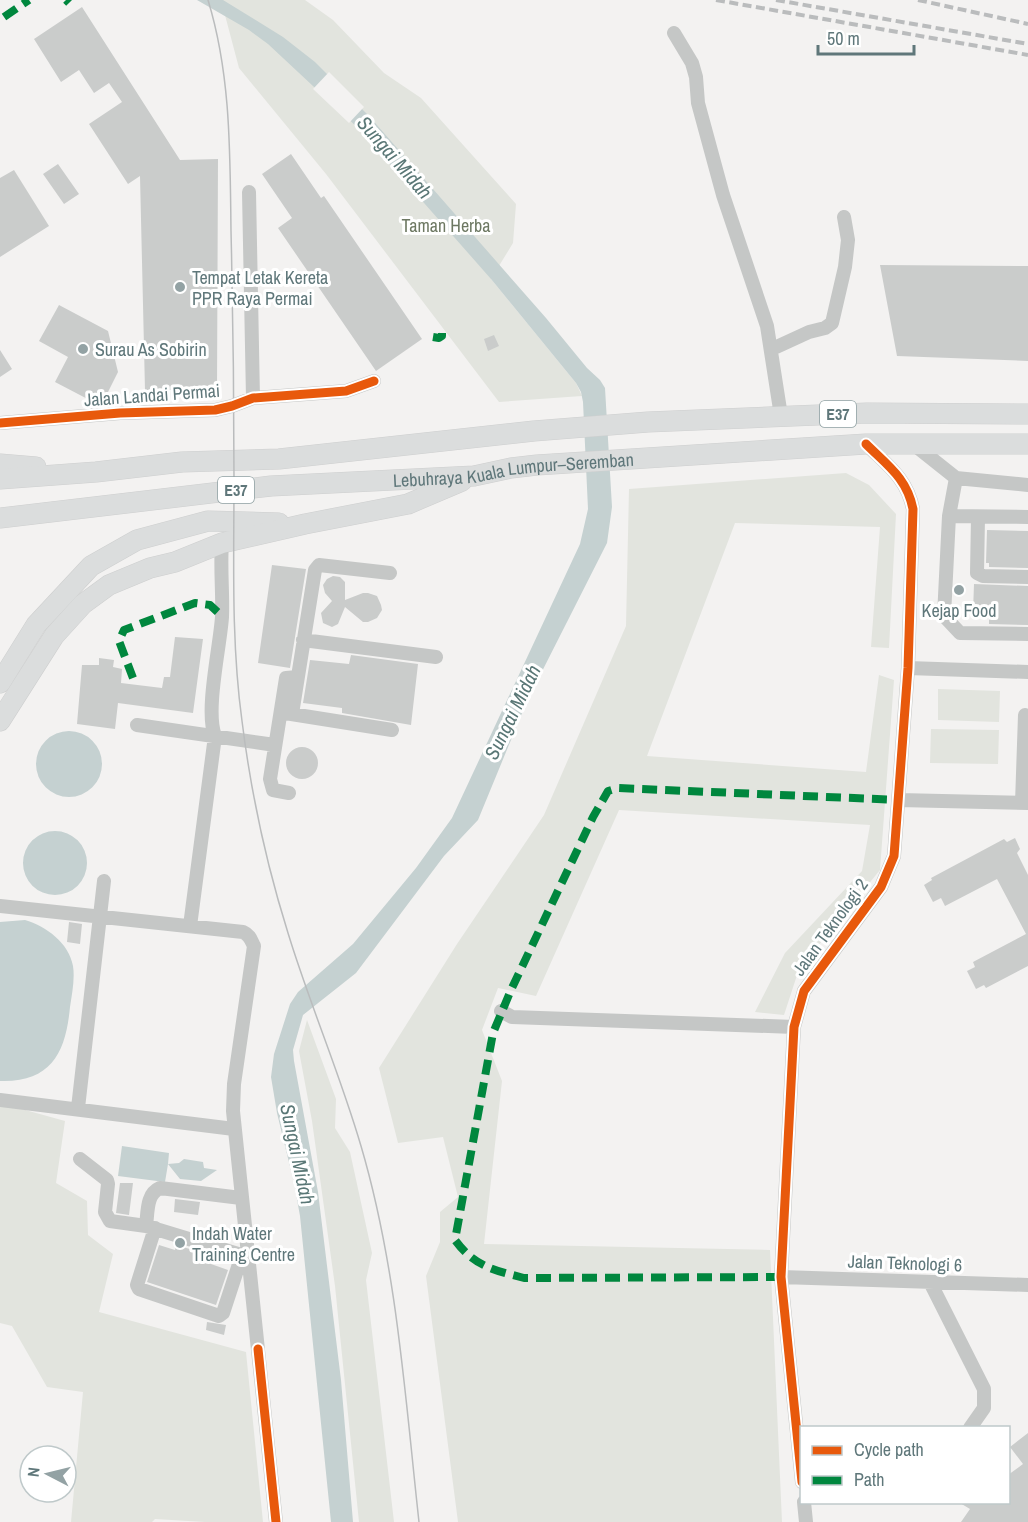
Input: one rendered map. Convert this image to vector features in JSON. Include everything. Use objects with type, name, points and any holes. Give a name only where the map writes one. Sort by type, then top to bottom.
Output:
[{"type":"highway","name":"Lebuhraya Kuala Lumpur–Seremban","points":[[0,479],[96,472],[182,462],[279,459],[534,431],[648,422],[781,416],[924,413],[1028,414]]},
{"type":"highway","name":"Lebuhraya Kuala Lumpur–Seremban","points":[[0,518],[271,486],[474,476],[537,465],[866,444],[1028,444]]},
{"type":"highway","points":[[0,464],[96,472]]},
{"type":"highway","points":[[0,722],[54,636],[82,604],[109,585],[222,543],[408,504],[474,476]]},
{"type":"highway","points":[[0,683],[36,625],[92,566],[137,540],[208,521],[305,524]]},
{"type":"street","points":[[674,33],[692,63],[696,76],[698,103],[723,195],[767,326],[781,416]]},
{"type":"street","points":[[249,192],[253,398]]},
{"type":"street","points":[[772,349],[809,332],[825,328],[832,323],[845,267],[848,240],[844,217]]},
{"type":"street","name":"Jalan Landai Permai","points":[[0,423],[120,413],[215,410],[253,398],[346,391],[374,381]]},
{"type":"street","points":[[912,443],[956,478],[1028,485]]},
{"type":"street","name":"Jalan Teknologi 2","points":[[800,1446],[781,1277],[794,1027],[804,992],[881,887],[894,856],[908,668],[912,509],[910,493],[903,481],[866,444]]},
{"type":"street","points":[[956,478],[949,516],[944,616],[960,633],[1028,634]]},
{"type":"street","points":[[949,516],[1028,518]]},
{"type":"street","points":[[978,517],[977,573],[983,576],[1028,577]]},
{"type":"street","points":[[190,926],[215,736],[211,718],[222,616],[220,566],[222,543]]},
{"type":"street","points":[[289,793],[273,790],[270,779],[275,745],[286,713],[286,678],[298,677],[313,575],[319,565],[390,573]]},
{"type":"street","points":[[303,640],[436,657]]},
{"type":"street","points":[[908,668],[1028,672]]},
{"type":"street","points":[[286,713],[392,730]]},
{"type":"street","points":[[899,800],[1025,803],[1025,715]]},
{"type":"street","points":[[137,725],[275,745]]},
{"type":"street","points":[[78,1108],[104,881]]},
{"type":"street","points":[[0,906],[243,932],[248,934],[254,946],[234,1084],[234,1128],[242,1198],[245,1256],[258,1349],[276,1522]]},
{"type":"street","points":[[501,1011],[512,1017],[794,1027]]},
{"type":"street","points":[[0,1100],[234,1128]]},
{"type":"street","points":[[80,1159],[107,1180],[105,1212],[107,1219],[151,1227],[245,1256]]},
{"type":"street","points":[[242,1198],[159,1188],[151,1193],[151,1227],[137,1285],[139,1289],[219,1316],[224,1313],[245,1256]]},
{"type":"street","name":"Jalan Teknologi 6","points":[[781,1277],[1028,1285]]},
{"type":"street","points":[[930,1282],[984,1389],[984,1408],[971,1426]]},
{"type":"street","points":[[804,1504],[806,1522]]},
{"type":"green space","name":"Taman Herba","points":[[221,0],[305,0],[333,20],[384,73],[421,98],[516,204],[513,243],[491,279],[576,383],[582,396],[499,402],[326,174],[239,68]]},
{"type":"green space","points":[[846,473],[869,485],[896,514],[889,648],[871,647],[880,527],[735,523],[647,756],[866,772],[879,675],[894,680],[880,870],[799,969],[784,1015],[755,1012],[785,953],[862,871],[870,825],[619,810],[536,996],[498,988],[482,1030],[502,1081],[484,1244],[770,1250],[782,1522],[458,1522],[426,1276],[440,1242],[440,1212],[458,1197],[443,1137],[398,1143],[379,1068],[457,944],[544,815],[626,626],[629,489]]},
{"type":"green space","points":[[938,689],[1000,691],[999,722],[938,720]]},
{"type":"green space","points":[[931,729],[999,730],[998,764],[930,763]]},
{"type":"green space","points":[[307,1020],[336,1099],[335,1128],[350,1152],[372,1253],[366,1280],[394,1522],[359,1522],[335,1286],[312,1121],[299,1051]]},
{"type":"green space","points":[[0,1103],[65,1121],[56,1183],[87,1201],[88,1235],[113,1254],[99,1312],[246,1352],[263,1522],[155,1519],[152,1522],[71,1522],[73,1504],[78,1504],[78,1446],[83,1392],[47,1387],[12,1326],[0,1323]]},
{"type":"water","name":"Sungai Midah","points":[[197,0],[223,0],[283,37],[315,62],[369,116],[605,388],[612,507],[607,543],[527,701],[478,820],[444,856],[356,973],[303,1015],[293,1050],[318,1192],[341,1380],[353,1522],[331,1522],[300,1216],[271,1077],[274,1054],[290,1004],[298,992],[353,944],[416,868],[452,818],[580,544],[588,509],[583,402],[576,383],[491,279],[358,128],[268,44],[249,30]]},
{"type":"water","points":[[69,731],[82,734],[92,741],[99,751],[102,764],[99,777],[92,787],[82,794],[69,797],[56,794],[46,787],[39,777],[36,764],[39,751],[46,741],[56,734]]},
{"type":"water","points":[[55,831],[67,833],[78,840],[85,851],[87,863],[85,875],[78,886],[67,893],[55,895],[43,893],[32,886],[25,875],[23,863],[25,851],[32,840],[43,833]]},
{"type":"water","points":[[25,920],[48,931],[62,943],[71,958],[73,981],[68,1023],[60,1050],[44,1070],[19,1080],[0,1081],[0,922]]},
{"type":"water","points":[[122,1146],[169,1153],[165,1182],[118,1176]]},
{"type":"water","points":[[184,1159],[203,1162],[204,1168],[217,1170],[201,1181],[180,1179],[168,1164],[179,1163]]},
{"type":"pier","points":[[329,72],[364,107],[349,123],[313,89]]},
{"type":"building","name":"Tempat Letak Kereta PPR Raya Permai","points":[[82,7],[180,160],[218,159],[217,390],[145,390],[140,176],[128,184],[89,124],[122,102],[109,83],[94,93],[79,70],[61,82],[34,39]]},
{"type":"building","points":[[291,154],[321,198],[324,196],[422,339],[376,371],[278,228],[292,218],[262,174]]},
{"type":"building","points":[[58,164],[79,194],[64,204],[43,174]]},
{"type":"building","points":[[14,170],[49,226],[0,257],[0,178]]},
{"type":"building","points":[[880,265],[1028,266],[1028,361],[897,356]]},
{"type":"building","name":"Surau As Sobirin","points":[[59,305],[108,331],[118,372],[101,406],[55,382],[68,357],[39,341]]},
{"type":"building","points":[[494,335],[499,346],[488,351],[484,339]]},
{"type":"building","points":[[0,350],[12,369],[0,377]]},
{"type":"building","points":[[987,530],[1028,531],[1028,568],[989,567],[989,563],[986,563]]},
{"type":"building","points":[[272,565],[306,569],[290,668],[258,663]]},
{"type":"building","points":[[333,576],[340,577],[345,582],[345,600],[363,593],[377,596],[382,610],[377,618],[363,622],[345,607],[338,624],[332,627],[323,623],[321,613],[332,601],[325,593],[323,585]]},
{"type":"building","points":[[974,584],[1028,586],[1028,625],[989,624],[989,619],[983,619],[983,612],[973,612]]},
{"type":"building","points":[[175,637],[203,639],[193,713],[118,703],[115,729],[77,724],[82,665],[99,665],[99,658],[114,660],[113,667],[122,669],[121,683],[162,688],[164,677],[170,677]]},
{"type":"building","points":[[351,655],[418,664],[411,725],[342,713],[342,708],[303,703],[310,660],[349,664]]},
{"type":"building","points":[[302,747],[313,752],[318,763],[313,774],[302,779],[291,774],[286,763],[291,752]]},
{"type":"building","points":[[1015,838],[1020,849],[1017,853],[1028,875],[1028,966],[986,988],[984,985],[976,989],[967,971],[975,967],[973,962],[1026,934],[997,879],[945,906],[941,898],[933,902],[924,885],[932,880],[931,878],[1004,839],[1007,842]]},
{"type":"building","points":[[69,922],[82,924],[80,944],[67,942]]},
{"type":"building","points":[[120,1183],[133,1183],[129,1215],[116,1213]]},
{"type":"building","points":[[175,1199],[200,1202],[198,1215],[174,1212]]},
{"type":"building","points":[[159,1245],[175,1250],[176,1245],[214,1256],[211,1264],[228,1270],[216,1305],[147,1282]]},
{"type":"building","points":[[207,1322],[226,1325],[224,1335],[206,1330]]},
{"type":"building","points":[[1028,1433],[1028,1522],[961,1522],[970,1509],[962,1504],[1010,1504],[1010,1474],[1023,1464],[1010,1447]]},
{"type":"tram line","points":[[208,0],[216,28],[228,114],[235,630],[238,691],[260,828],[280,907],[353,1119],[373,1192],[398,1332],[419,1522]]},
{"type":"railway","points":[[716,0],[1028,55]]},
{"type":"railway","points":[[776,0],[1028,44]]},
{"type":"railway","points":[[918,0],[1028,24]]},
{"type":"marked path","points":[[4,17],[29,0]]},
{"type":"marked path","points":[[66,0],[69,3]]},
{"type":"marked path","points":[[433,337],[439,338],[442,333]]},
{"type":"marked path","points":[[133,678],[119,641],[124,630],[195,603],[210,605],[222,616]]},
{"type":"marked path","points":[[781,1277],[524,1278],[485,1266],[469,1256],[455,1240],[493,1033],[593,817],[608,791],[618,788],[899,800]]},
{"type":"cycle path","points":[[0,423],[120,413],[215,410],[253,398],[346,391],[374,381]]},
{"type":"cycle path","points":[[800,1462],[781,1277],[794,1027],[804,991],[881,887],[894,856],[908,668],[913,509],[901,480],[866,444]]},
{"type":"cycle path","points":[[258,1349],[276,1522]]},
{"type":"place","name":"Tempat Letak Kereta PPR Raya Permai","points":[[180,287]]},
{"type":"place","name":"Surau As Sobirin","points":[[83,349]]},
{"type":"place","name":"Kejap Food","points":[[959,590]]},
{"type":"place","name":"Indah Water Training Centre","points":[[180,1243]]}]
